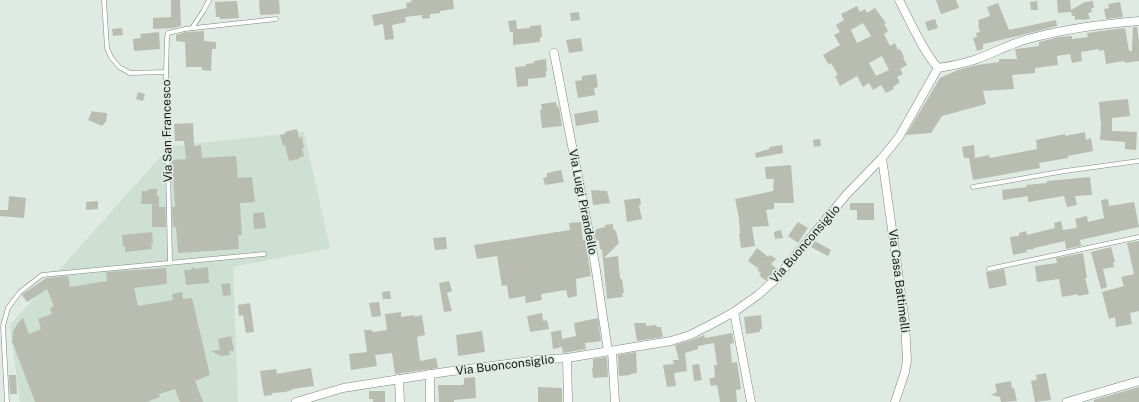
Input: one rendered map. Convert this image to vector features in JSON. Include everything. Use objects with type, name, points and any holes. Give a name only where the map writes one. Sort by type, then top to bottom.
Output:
[{"type":"street","points":[[899,0],[916,33],[938,68],[958,65],[1028,39],[1066,30],[1106,23],[1139,21]]},
{"type":"street","name":"Via Luigi Pirandello","points":[[554,53],[595,264],[610,351],[615,402]]},
{"type":"street","name":"Via Buonconsiglio","points":[[296,402],[342,388],[430,374],[529,361],[567,358],[671,341],[690,335],[734,312],[758,295],[776,279],[847,194],[882,158],[899,137],[938,68]]},
{"type":"street","name":"Via Casa Battimelli","points":[[882,158],[905,322],[907,360],[905,372],[895,402]]},
{"type":"street","points":[[734,312],[751,402]]},
{"type":"street","points":[[567,358],[568,402]]},
{"type":"street","points":[[430,374],[430,402]]},
{"type":"street","points":[[399,379],[400,402]]},
{"type":"street","points":[[1067,402],[1139,381]]},
{"type":"lane","name":"Via San Francesco","points":[[104,0],[107,48],[111,57],[119,67],[130,74],[166,72],[170,262]]},
{"type":"lane","points":[[192,28],[209,0]]},
{"type":"lane","points":[[166,72],[168,33],[192,28],[276,19]]},
{"type":"lane","points":[[973,188],[1065,171],[1139,161]]},
{"type":"lane","points":[[988,269],[1139,237]]},
{"type":"lane","points":[[7,402],[3,326],[8,308],[20,292],[42,275],[264,254]]},
{"type":"shaded area","points":[[304,132],[330,248],[233,267],[238,402],[20,402],[10,325],[170,146]]},
{"type":"building","points":[[171,0],[180,0],[181,26],[153,29],[153,18],[171,17]]},
{"type":"building","points":[[259,0],[279,0],[280,14],[260,15]]},
{"type":"building","points":[[411,0],[453,0],[454,9],[430,14],[430,18],[422,19],[422,15],[405,17],[406,22],[392,25],[394,39],[385,40],[383,24],[374,26],[372,15],[407,8],[406,3],[412,2]]},
{"type":"building","points":[[936,0],[956,0],[959,8],[941,14]]},
{"type":"building","points":[[1057,0],[1070,0],[1071,10],[1085,2],[1093,1],[1094,8],[1091,8],[1092,12],[1088,13],[1090,19],[1075,20],[1075,16],[1072,16],[1071,11],[1058,13]]},
{"type":"building","points":[[237,1],[239,18],[220,19],[220,17],[216,17],[215,2]]},
{"type":"building","points":[[1037,1],[1038,10],[1031,10],[1030,2]]},
{"type":"building","points":[[1120,2],[1123,17],[1106,19],[1104,9],[1109,8],[1108,4]]},
{"type":"building","points":[[998,3],[1009,30],[1056,20],[1057,26],[983,44],[983,49],[977,51],[973,38],[977,37],[976,33],[980,32],[978,20],[990,16],[987,7]]},
{"type":"building","points":[[857,6],[860,12],[865,9],[867,13],[875,8],[886,23],[884,24],[888,31],[884,34],[890,46],[895,43],[898,50],[900,49],[907,65],[900,69],[903,74],[897,77],[900,82],[893,87],[894,89],[886,93],[881,85],[873,90],[869,83],[863,87],[857,76],[840,86],[835,76],[838,75],[831,63],[829,65],[823,55],[840,45],[834,35],[840,32],[836,25],[844,20],[841,14]],"holes":[[[863,23],[871,36],[857,43],[851,30]],[[882,56],[889,70],[876,76],[869,63]]]},
{"type":"building","points":[[579,12],[580,20],[571,21],[570,13]]},
{"type":"building","points":[[935,19],[938,28],[928,31],[925,22]]},
{"type":"building","points":[[516,20],[517,29],[541,25],[542,37],[540,37],[540,42],[513,45],[513,32],[510,32],[508,21]]},
{"type":"building","points":[[1133,27],[1137,27],[1139,61],[1125,63],[1124,61],[1106,64],[1104,50],[1099,51],[1099,49],[1081,52],[1082,61],[1072,63],[1070,54],[1057,56],[1058,65],[1035,68],[1035,73],[1012,75],[1014,89],[983,91],[986,104],[942,116],[931,133],[906,135],[940,78],[958,70],[977,65],[999,62],[999,59],[1017,59],[1015,49],[1039,46],[1039,42],[1059,37],[1072,36],[1072,39],[1088,37],[1087,33],[1108,30],[1125,28],[1129,51],[1132,51]]},
{"type":"building","points":[[122,28],[123,35],[113,36],[112,29]]},
{"type":"building","points":[[204,31],[204,41],[216,42],[216,49],[212,49],[211,71],[202,70],[202,67],[186,67],[185,42],[176,41],[176,35],[186,32]]},
{"type":"building","points":[[159,32],[160,49],[134,51],[133,39],[141,38],[140,34]]},
{"type":"building","points":[[581,38],[583,51],[569,53],[566,40]]},
{"type":"building","points":[[546,59],[546,77],[528,79],[528,86],[517,87],[515,67],[526,66],[526,64],[534,63],[534,61]]},
{"type":"building","points":[[596,74],[598,87],[594,88],[595,95],[578,98],[575,81],[582,80],[582,76]]},
{"type":"building","points":[[138,92],[145,94],[143,101],[136,99]]},
{"type":"building","points":[[1128,99],[1130,116],[1112,118],[1112,131],[1137,132],[1136,150],[1125,149],[1125,142],[1100,140],[1101,125],[1099,102]]},
{"type":"building","points":[[556,102],[557,107],[559,107],[562,126],[542,128],[540,110],[542,109],[541,104]]},
{"type":"building","points":[[597,110],[599,122],[576,126],[574,114]]},
{"type":"building","points":[[92,111],[107,113],[106,121],[102,126],[88,120]]},
{"type":"building","points":[[193,123],[194,146],[201,145],[202,158],[236,156],[238,178],[252,177],[255,202],[240,203],[242,235],[238,235],[239,249],[178,253],[176,227],[173,227],[172,207],[175,207],[172,160],[186,159],[184,141],[175,141],[174,124]]},
{"type":"building","points":[[297,129],[299,138],[302,137],[304,156],[299,159],[289,161],[285,145],[283,146],[280,135]]},
{"type":"building","points":[[1085,132],[1086,140],[1091,138],[1093,151],[1068,156],[1068,158],[1039,163],[1040,168],[973,180],[969,158],[964,158],[962,147],[974,145],[975,158],[989,155],[990,158],[1037,149],[1036,140],[1065,134],[1065,136]]},
{"type":"building","points":[[820,139],[821,146],[814,147],[813,140]]},
{"type":"building","points":[[782,145],[783,153],[756,158],[755,153],[769,149],[770,147]]},
{"type":"building","points":[[791,165],[794,203],[774,203],[774,209],[766,210],[769,226],[752,227],[755,246],[741,248],[739,218],[735,199],[773,191],[774,179],[766,179],[765,167]]},
{"type":"building","points":[[561,170],[564,182],[545,185],[543,178],[547,177],[547,173]]},
{"type":"building","points":[[1090,177],[1092,195],[1075,196],[1077,205],[1067,207],[1064,196],[1028,202],[1028,196],[1003,200],[1002,190],[1027,187],[1026,185],[1047,183],[1047,181]]},
{"type":"building","points":[[148,189],[157,189],[157,196],[159,196],[159,207],[165,207],[166,227],[152,227],[152,204],[141,204],[142,191],[148,191]]},
{"type":"building","points":[[591,190],[607,191],[610,203],[593,205]]},
{"type":"building","points":[[9,196],[26,198],[24,218],[0,216],[0,210],[8,210]]},
{"type":"building","points":[[640,198],[641,204],[639,206],[642,219],[627,222],[624,200]]},
{"type":"building","points":[[1108,199],[1109,206],[1134,202],[1139,227],[1080,240],[1081,246],[1066,249],[1065,241],[1026,250],[1027,252],[1013,255],[1010,237],[1019,236],[1019,233],[1026,231],[1027,235],[1055,228],[1054,223],[1061,221],[1063,230],[1077,228],[1075,219],[1087,216],[1088,222],[1104,218],[1101,200]]},
{"type":"building","points":[[98,201],[98,209],[86,210],[86,202]]},
{"type":"building","points":[[850,203],[874,203],[874,220],[857,220],[857,210],[850,210]]},
{"type":"building","points":[[264,212],[266,228],[254,229],[253,213]]},
{"type":"building","points":[[581,222],[583,241],[585,239],[591,276],[576,279],[577,296],[568,298],[566,290],[541,294],[542,300],[526,303],[525,296],[509,299],[507,285],[502,286],[497,256],[477,259],[474,245],[570,230],[569,223]]},
{"type":"building","points":[[798,222],[808,228],[798,243],[788,236]]},
{"type":"building","points":[[613,224],[613,229],[616,231],[619,243],[604,258],[618,256],[620,279],[622,279],[624,293],[622,293],[623,297],[607,299],[602,249],[600,250],[599,241],[596,240],[594,231],[605,227],[605,225]]},
{"type":"building","points":[[781,230],[783,238],[775,239],[774,232]]},
{"type":"building","points":[[152,232],[152,249],[125,252],[122,235]]},
{"type":"building","points":[[446,237],[447,249],[435,250],[433,238]]},
{"type":"building","points":[[815,241],[831,250],[828,256],[811,247]]},
{"type":"building","points":[[1139,241],[1139,311],[1130,313],[1132,324],[1116,327],[1115,317],[1109,319],[1102,292],[1124,286],[1121,277],[1134,274],[1127,243]]},
{"type":"building","points":[[1111,247],[1115,262],[1113,263],[1114,267],[1103,269],[1107,287],[1101,289],[1091,252]]},
{"type":"building","points":[[757,248],[768,257],[770,255],[776,259],[771,264],[777,269],[766,281],[759,275],[761,273],[757,270],[759,269],[748,261]]},
{"type":"building","points":[[1083,253],[1087,278],[1085,278],[1089,294],[1078,296],[1078,294],[1062,297],[1059,279],[1037,282],[1035,266],[1057,263],[1056,258]]},
{"type":"building","points":[[194,267],[195,269],[208,267],[209,283],[186,285],[184,270],[190,270]]},
{"type":"building","points":[[166,268],[167,284],[134,288],[138,306],[173,300],[172,294],[182,292],[183,299],[192,298],[210,375],[195,381],[203,402],[180,402],[175,389],[159,394],[160,397],[147,402],[35,402],[12,341],[13,331],[23,318],[29,334],[41,329],[38,319],[52,314],[50,308],[54,306],[47,289],[27,302],[22,295],[46,278],[68,276],[70,287],[107,281],[106,272]]},
{"type":"building","points":[[1004,269],[1007,285],[989,289],[986,272]]},
{"type":"building","points":[[449,281],[452,291],[447,293],[452,311],[444,312],[439,283]]},
{"type":"building","points":[[230,283],[231,295],[223,296],[221,284]]},
{"type":"building","points":[[390,291],[391,299],[383,299],[382,292]]},
{"type":"building","points":[[379,302],[381,316],[372,317],[369,303]]},
{"type":"building","points":[[250,303],[254,332],[246,333],[243,315],[239,316],[238,305]]},
{"type":"building","points":[[401,312],[401,317],[414,315],[415,317],[422,315],[425,335],[417,337],[420,361],[436,358],[438,368],[395,374],[392,353],[375,355],[377,366],[351,370],[349,354],[367,352],[364,330],[372,330],[372,332],[387,330],[385,314]]},
{"type":"building","points":[[542,313],[543,321],[547,320],[549,329],[530,332],[527,316]]},
{"type":"building","points":[[761,315],[762,329],[760,329],[760,332],[746,334],[744,317]]},
{"type":"building","points":[[598,318],[601,341],[585,343],[586,349],[563,353],[562,347],[553,349],[551,332],[561,330],[562,339],[576,336],[574,323]]},
{"type":"building","points":[[634,323],[646,323],[646,326],[656,325],[657,327],[661,327],[663,337],[637,341]]},
{"type":"building","points":[[482,331],[485,352],[458,356],[456,335]]},
{"type":"building","points":[[732,333],[734,343],[730,344],[732,363],[737,362],[741,389],[736,390],[737,402],[720,402],[717,385],[711,386],[709,379],[715,377],[714,365],[717,365],[714,343],[698,346],[698,349],[685,353],[687,371],[674,373],[676,386],[667,387],[663,365],[674,364],[673,360],[679,360],[675,345],[704,335],[705,338]]},
{"type":"building","points":[[231,336],[234,351],[229,351],[230,355],[221,356],[211,351],[220,350],[218,339]]},
{"type":"building","points":[[636,352],[637,373],[619,376],[618,355]]},
{"type":"building","points":[[607,357],[608,377],[593,378],[593,359]]},
{"type":"building","points":[[699,364],[702,380],[694,381],[692,365]]},
{"type":"building","points":[[311,368],[314,386],[272,393],[272,395],[264,396],[260,371],[276,369],[277,374]]},
{"type":"building","points":[[1046,373],[1051,400],[1035,402],[1031,381],[1037,380],[1036,375]]},
{"type":"building","points":[[9,375],[16,375],[17,394],[10,394]]},
{"type":"building","points":[[475,377],[476,398],[454,400],[454,402],[439,402],[438,385],[463,385],[464,378]]},
{"type":"building","points":[[1011,381],[1017,401],[1001,402],[1000,397],[991,395],[997,392],[995,384]]},
{"type":"building","points":[[538,387],[562,388],[562,402],[538,402]]},
{"type":"building","points":[[1139,387],[1139,402],[1094,402],[1094,400]]},
{"type":"building","points":[[369,391],[385,391],[385,402],[373,402],[373,399],[369,399]]}]
